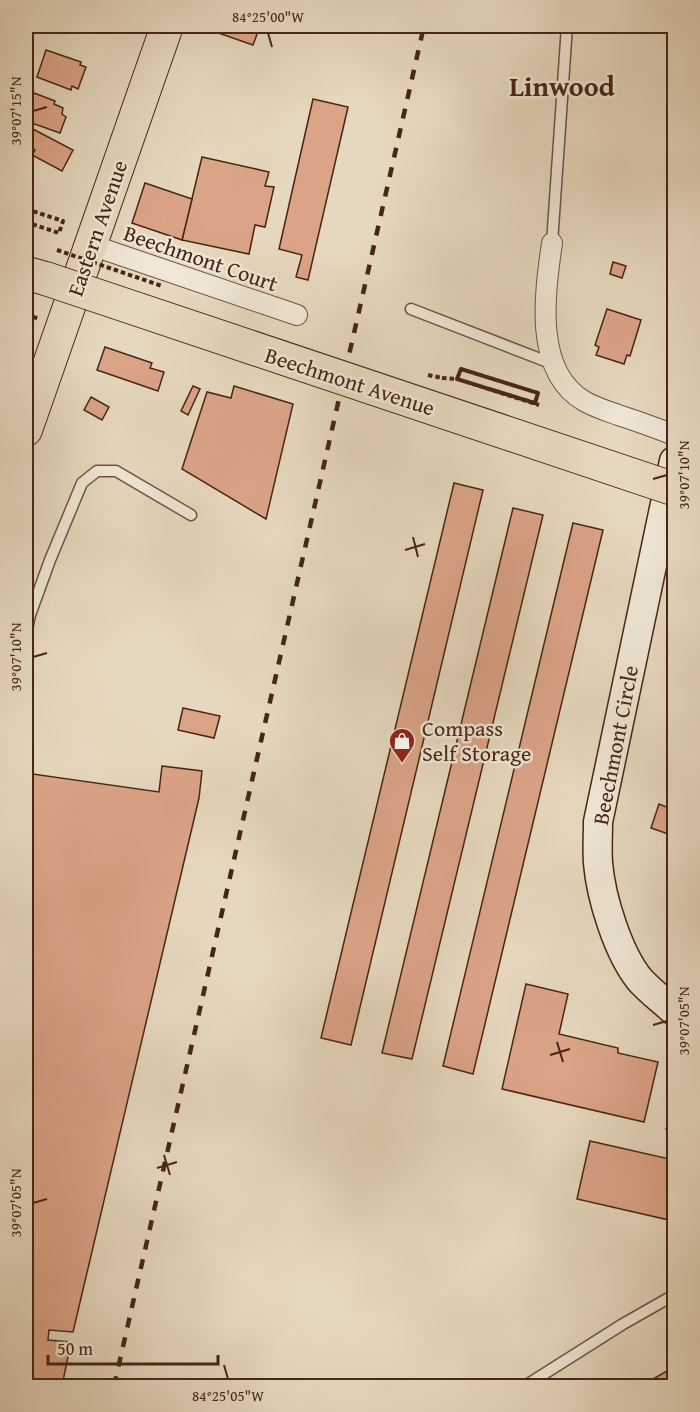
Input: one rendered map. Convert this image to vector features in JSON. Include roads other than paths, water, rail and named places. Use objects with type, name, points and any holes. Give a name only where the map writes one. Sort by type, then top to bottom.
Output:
[{"type":"highway","name":"Beechmont Avenue","points":[[36,276],[675,489]]},
{"type":"main road","name":"Eastern Avenue","points":[[26,430],[167,26]]},
{"type":"street","points":[[552,243],[545,289],[545,313],[550,350],[561,378],[570,391],[585,402],[675,435]]},
{"type":"street","name":"Beechmont Court","points":[[91,246],[297,315]]},
{"type":"street","name":"Beechmont Circle","points":[[675,461],[598,822],[598,863],[603,894],[612,924],[624,953],[640,980],[675,1011]]},
{"type":"lane","points":[[552,243],[567,26]]},
{"type":"lane","points":[[411,309],[554,364]]},
{"type":"lane","points":[[26,634],[30,615],[50,560],[82,483],[97,471],[116,471],[191,515]]},
{"type":"lane","points":[[525,1386],[623,1324],[675,1295]]},
{"type":"railway","points":[[114,1386],[424,26]]},
{"type":"place","name":"Compass Self Storage","points":[[402,764]]},
{"type":"district","name":"Linwood","points":[[562,85]]}]
